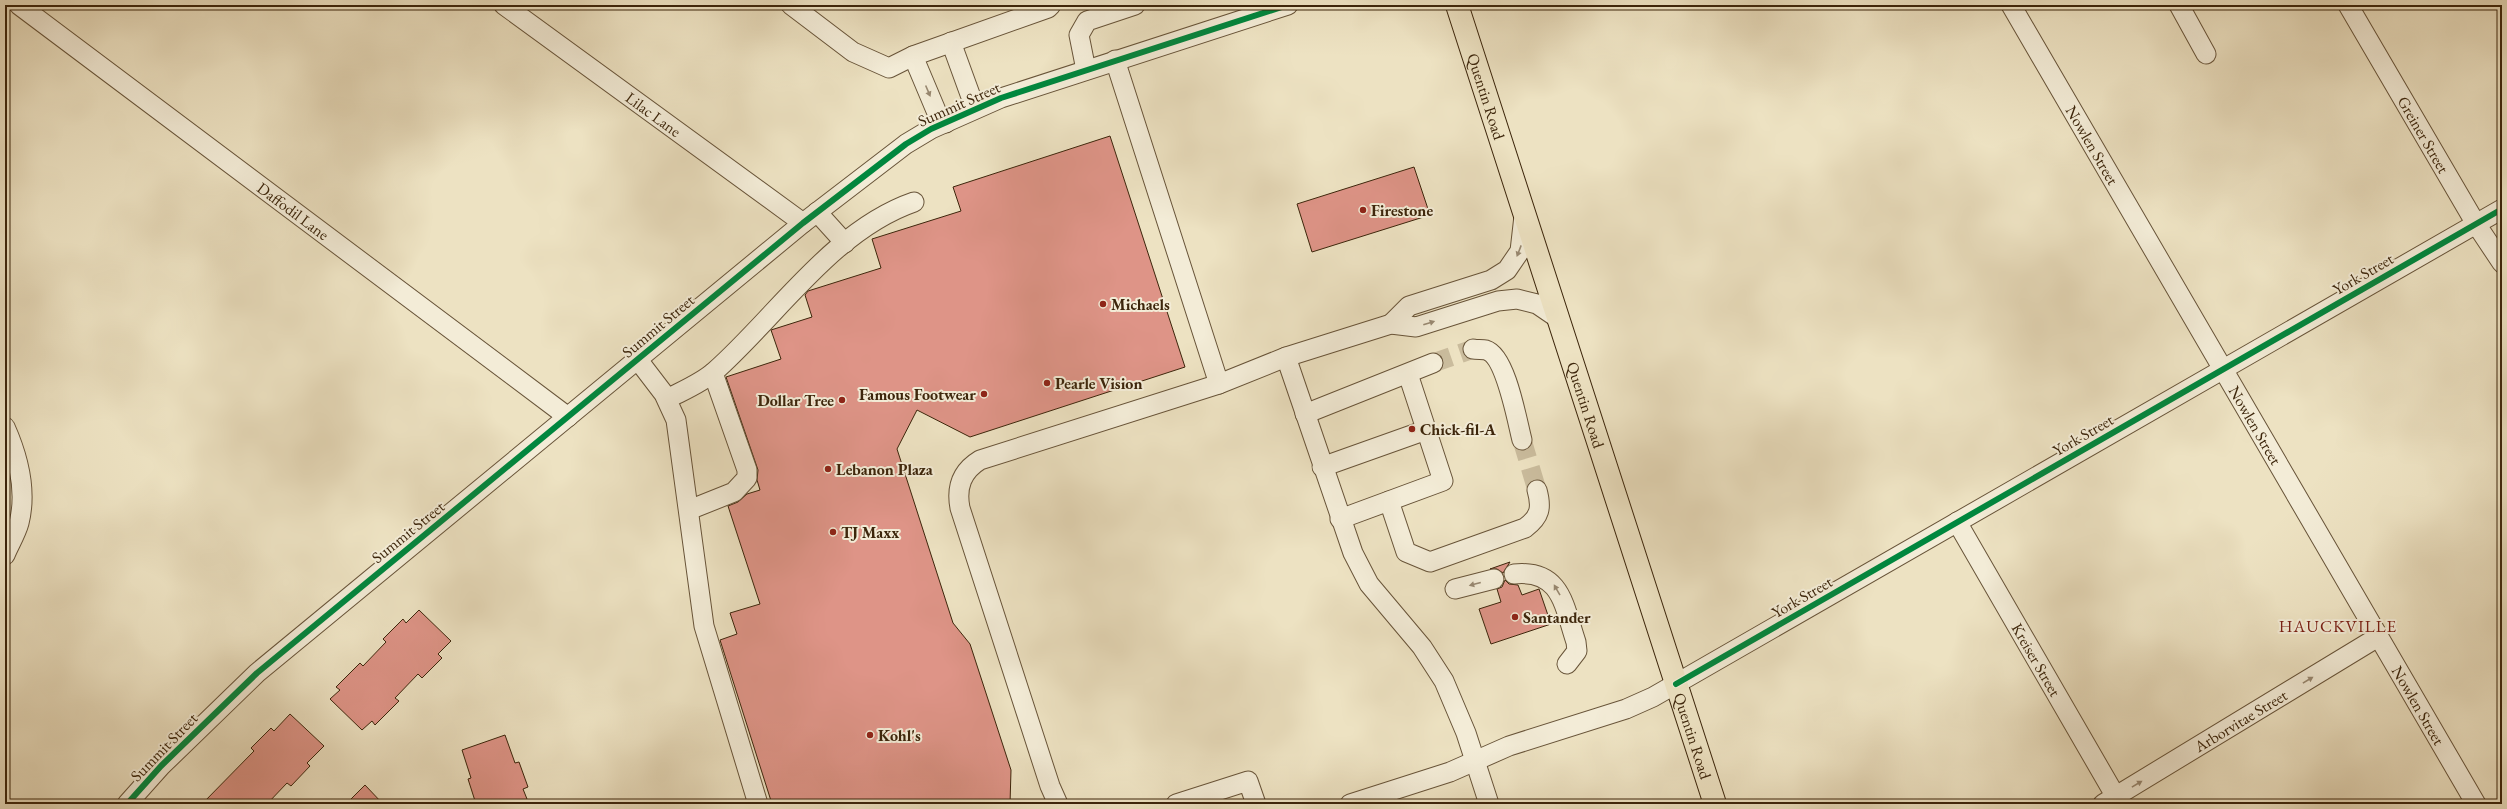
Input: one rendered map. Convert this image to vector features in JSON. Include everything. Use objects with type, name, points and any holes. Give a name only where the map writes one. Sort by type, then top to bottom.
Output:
[{"type":"highway","name":"Quentin Road","points":[[1458,5],[1715,804]]},
{"type":"street","name":"Daffodil Lane","points":[[19,5],[568,417]]},
{"type":"street","name":"Lilac Lane","points":[[504,5],[810,218],[845,244]]},
{"type":"street","points":[[792,5],[853,52],[889,68],[913,56],[1048,8],[1051,5]]},
{"type":"street","points":[[1086,70],[1079,35],[1087,21],[1135,5]]},
{"type":"street","name":"Nowlen Street","points":[[2011,5],[2476,804]]},
{"type":"street","points":[[2179,5],[2206,54]]},
{"type":"street","name":"Greiner Street","points":[[2348,5],[2476,224],[2502,263]]},
{"type":"street","name":"Summit Street","points":[[127,804],[172,756],[257,673],[880,162],[906,144],[975,108],[1279,6]]},
{"type":"street","points":[[951,42],[975,108]]},
{"type":"street","points":[[913,56],[937,113],[946,123]]},
{"type":"street","points":[[1115,60],[1219,384]]},
{"type":"street","points":[[667,399],[713,373],[821,264],[874,220],[914,202]]},
{"type":"street","name":"York Street","points":[[1350,804],[1450,772],[1509,746],[1640,704],[2502,209]]},
{"type":"street","points":[[1391,324],[1409,306],[1491,280],[1507,270],[1520,250],[1525,213]]},
{"type":"street","points":[[1058,804],[1045,772],[960,508],[958,498],[962,478],[966,471],[980,460],[1219,384],[1286,357],[1391,324],[1416,327],[1498,301],[1517,299],[1537,304],[1559,319]]},
{"type":"street","points":[[1473,350],[1486,350],[1496,358],[1506,379],[1522,440]]},
{"type":"street","points":[[1286,357],[1322,467],[1353,553],[1369,584],[1422,647],[1444,681],[1459,714],[1489,804]]},
{"type":"street","points":[[638,360],[667,399],[679,435],[704,626],[758,804]]},
{"type":"street","points":[[1305,414],[1433,363]]},
{"type":"street","points":[[689,510],[734,492],[746,478],[746,470],[713,373]]},
{"type":"street","points":[[1340,519],[1443,481],[1408,374]]},
{"type":"street","points":[[5,427],[19,465],[22,494],[19,523],[5,555]]},
{"type":"street","points":[[1322,467],[1426,430]]},
{"type":"street","points":[[1389,501],[1406,552],[1430,562],[1525,528],[1535,520],[1540,503],[1537,490]]},
{"type":"street","name":"Kreiser Street","points":[[1957,522],[2110,800]]},
{"type":"street","points":[[1514,574],[1535,574],[1544,577],[1556,586],[1576,642],[1577,651],[1567,664]]},
{"type":"street","points":[[1455,589],[1494,579]]},
{"type":"street","name":"Arborvitae Street","points":[[2110,800],[2378,637]]},
{"type":"street","points":[[1176,804],[1248,781],[1256,804]]},
{"type":"building","name":"Lebanon Plaza","points":[[1110,136],[1185,367],[970,437],[917,410],[897,449],[953,623],[970,644],[1011,770],[1010,804],[772,804],[720,640],[737,634],[730,613],[760,604],[728,506],[738,502],[747,494],[760,490],[757,480],[758,470],[726,377],[781,359],[771,330],[812,317],[805,295],[808,291],[881,268],[872,239],[961,211],[953,187]]},
{"type":"building","name":"Firestone","points":[[1414,167],[1430,215],[1312,252],[1297,204]]},
{"type":"building","points":[[1510,562],[1503,573],[1497,569],[1490,569]]},
{"type":"building","name":"Santander","points":[[1505,580],[1509,584],[1518,585],[1522,595],[1539,589],[1551,624],[1491,644],[1479,609],[1501,602],[1497,589],[1502,587]]},
{"type":"building","points":[[419,610],[451,641],[438,654],[442,658],[422,678],[418,674],[395,698],[399,701],[375,725],[372,721],[362,730],[330,699],[340,690],[336,687],[360,663],[363,666],[386,642],[383,639],[403,619],[406,623]]},
{"type":"building","points":[[290,714],[324,746],[307,763],[310,766],[291,786],[287,783],[267,804],[202,804],[254,751],[251,748],[271,728],[274,731]]},
{"type":"building","points":[[505,735],[515,763],[519,762],[528,787],[523,789],[529,804],[476,804],[468,779],[471,778],[462,750]]},
{"type":"building","points":[[365,785],[383,804],[346,804]]},
{"type":"tunnel","points":[[1433,363],[1473,349]]},
{"type":"tunnel","points":[[1522,440],[1537,490]]},
{"type":"cycle path","points":[[127,804],[161,766],[257,673],[803,223],[906,144],[931,129],[1001,98],[1288,5]]},
{"type":"cycle path","points":[[1676,684],[2502,209]]},
{"type":"place","name":"Firestone","points":[[1363,210]]},
{"type":"place","name":"Michaels","points":[[1103,304]]},
{"type":"place","name":"Pearle Vision","points":[[1047,383]]},
{"type":"place","name":"Famous Footwear","points":[[984,394]]},
{"type":"place","name":"Dollar Tree","points":[[842,400]]},
{"type":"place","name":"Chick-fil-A","points":[[1412,429]]},
{"type":"place","name":"Lebanon Plaza","points":[[828,469]]},
{"type":"place","name":"TJ Maxx","points":[[833,532]]},
{"type":"place","name":"Santander","points":[[1515,617]]},
{"type":"place","name":"Kohl's","points":[[870,735]]},
{"type":"district","name":"HAUCKVILLE","points":[[2338,626]]}]
